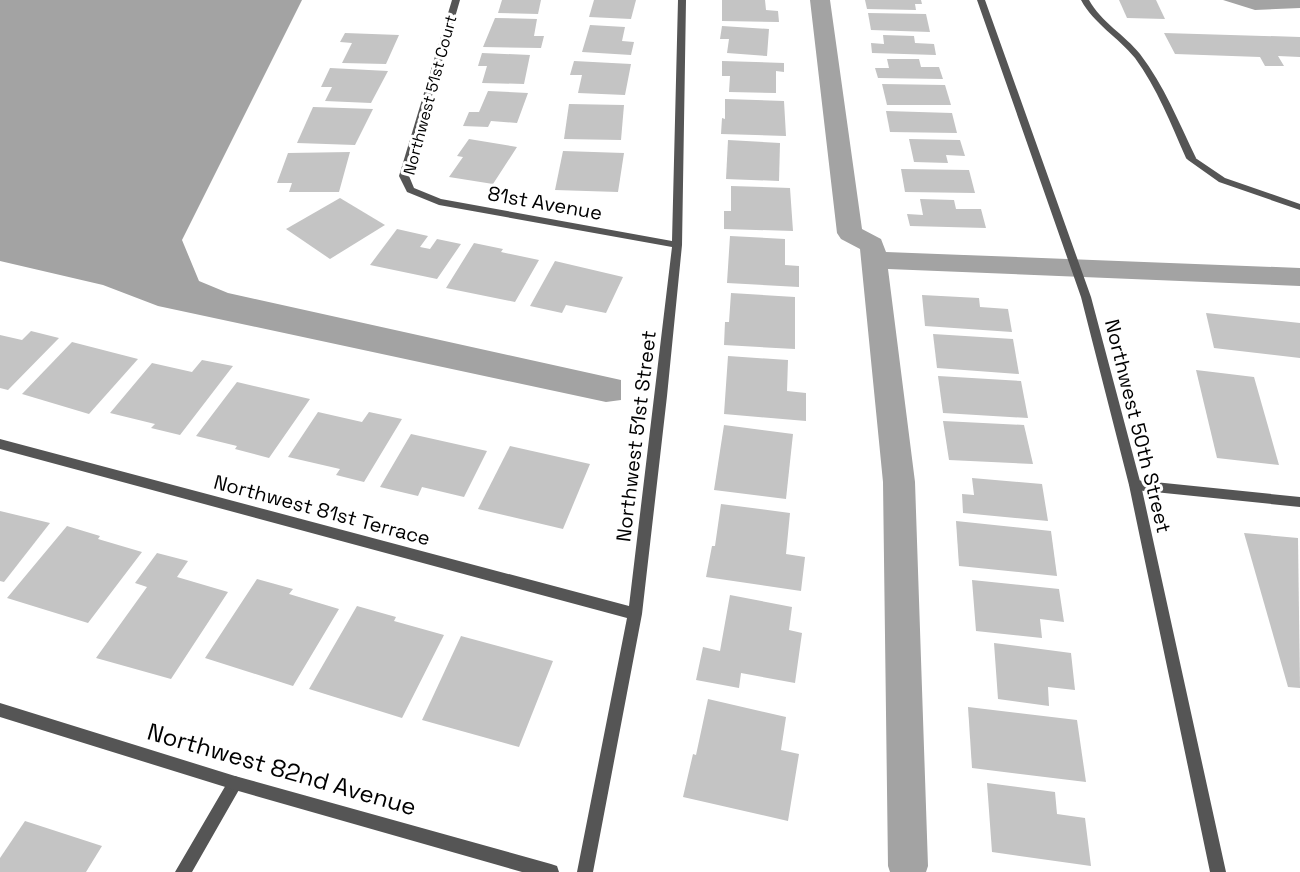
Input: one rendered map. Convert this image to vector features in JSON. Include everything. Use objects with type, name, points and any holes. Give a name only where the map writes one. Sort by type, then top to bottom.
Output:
[{"type":"street","name":"Northwest 51st Court","points":[[410,190],[405,176],[456,0]]},
{"type":"street","name":"Northwest 51st Street","points":[[585,872],[635,614],[676,245],[682,0]]},
{"type":"street","name":"Northwest 50th Street","points":[[981,0],[1081,282],[1135,484],[1218,872]]},
{"type":"street","points":[[1085,0],[1090,12],[1130,46],[1151,78],[1191,158],[1222,180],[1300,207]]},
{"type":"street","name":"81st Avenue","points":[[410,190],[439,202],[676,245]]},
{"type":"street","name":"Northwest 81st Terrace","points":[[0,444],[635,614]]},
{"type":"street","points":[[1135,484],[1300,502]]},
{"type":"street","name":"Northwest 82nd Avenue","points":[[0,710],[235,783],[551,872]]},
{"type":"street","points":[[183,872],[235,783]]},
{"type":"shaded area","points":[[0,0],[302,0],[182,240],[199,281],[228,293],[621,380],[621,400],[606,402],[158,306],[103,285],[0,261]]},
{"type":"shaded area","points":[[1223,0],[1300,0],[1300,8],[1255,10]]},
{"type":"building","points":[[502,0],[541,0],[538,14],[498,13]]},
{"type":"building","points":[[594,0],[636,0],[631,19],[589,17]]},
{"type":"building","points":[[722,0],[765,0],[766,10],[778,11],[779,22],[722,21]]},
{"type":"building","points":[[865,0],[921,0],[922,4],[915,4],[916,10],[867,9]]},
{"type":"building","points":[[1119,0],[1156,0],[1165,19],[1127,18]]},
{"type":"building","points":[[868,13],[926,14],[930,32],[871,30]]},
{"type":"building","points":[[495,18],[537,19],[534,36],[544,36],[541,48],[483,47]]},
{"type":"building","points":[[590,25],[625,27],[622,41],[634,42],[631,55],[582,52]]},
{"type":"building","points":[[722,26],[769,29],[767,56],[727,53],[729,39],[720,39]]},
{"type":"building","points":[[345,33],[399,35],[386,64],[342,63],[352,43],[340,42]]},
{"type":"building","points":[[1164,33],[1300,37],[1300,57],[1278,56],[1284,66],[1265,66],[1260,57],[1175,54]]},
{"type":"building","points":[[883,35],[914,36],[915,43],[934,44],[936,55],[872,53],[871,43],[884,44]]},
{"type":"building","points":[[482,53],[530,55],[524,84],[482,83],[487,66],[478,66]]},
{"type":"building","points":[[887,59],[919,59],[921,67],[939,67],[943,79],[878,78],[875,68],[889,68]]},
{"type":"building","points":[[574,61],[631,64],[625,95],[578,93],[582,75],[570,75]]},
{"type":"building","points":[[722,61],[784,63],[784,72],[776,71],[776,93],[729,92],[730,76],[722,76]]},
{"type":"building","points":[[330,68],[388,71],[371,103],[325,101],[332,87],[321,87]]},
{"type":"building","points":[[882,84],[945,85],[951,105],[887,105]]},
{"type":"building","points":[[488,91],[528,93],[517,123],[491,121],[488,127],[463,126],[469,112],[479,112]]},
{"type":"building","points":[[725,99],[784,101],[786,136],[721,134],[722,118],[725,119]]},
{"type":"building","points":[[569,104],[624,105],[621,140],[564,139]]},
{"type":"building","points":[[313,107],[373,109],[355,145],[297,143]]},
{"type":"building","points":[[886,111],[952,113],[957,133],[890,132]]},
{"type":"building","points":[[469,139],[517,147],[493,184],[449,177],[463,157],[457,156]]},
{"type":"building","points":[[909,139],[960,140],[965,156],[946,155],[948,163],[914,162]]},
{"type":"building","points":[[728,140],[780,143],[779,181],[726,179]]},
{"type":"building","points":[[563,151],[624,153],[618,192],[555,190]]},
{"type":"building","points":[[350,152],[339,192],[289,192],[292,183],[277,183],[288,153]]},
{"type":"building","points":[[901,169],[969,170],[975,193],[905,192]]},
{"type":"building","points":[[731,186],[790,188],[793,231],[724,229],[724,211],[731,211]]},
{"type":"building","points":[[340,198],[385,225],[330,259],[286,229]]},
{"type":"building","points":[[920,199],[954,200],[956,209],[981,209],[986,228],[910,226],[907,214],[923,215]]},
{"type":"building","points":[[397,229],[428,236],[420,247],[430,249],[437,239],[461,244],[437,279],[370,265]]},
{"type":"building","points":[[730,236],[785,239],[785,265],[799,266],[799,287],[727,283]]},
{"type":"building","points":[[474,243],[503,249],[501,252],[539,260],[515,302],[446,288]]},
{"type":"building","points":[[555,261],[623,277],[606,313],[566,305],[562,313],[530,306]]},
{"type":"building","points":[[731,293],[795,297],[795,349],[724,345],[725,322],[729,322]]},
{"type":"building","points":[[922,295],[979,298],[980,307],[1008,309],[1012,332],[925,326]]},
{"type":"building","points":[[1206,313],[1300,323],[1300,358],[1214,348]]},
{"type":"building","points":[[31,331],[59,338],[8,390],[0,388],[0,335],[22,340]]},
{"type":"building","points":[[933,334],[1013,339],[1019,374],[937,368]]},
{"type":"building","points":[[72,342],[138,359],[89,414],[22,394]]},
{"type":"building","points":[[728,356],[788,360],[787,391],[806,393],[806,421],[724,414]]},
{"type":"building","points":[[202,360],[233,366],[180,435],[151,428],[155,424],[110,413],[152,363],[192,372]]},
{"type":"building","points":[[1196,370],[1254,377],[1279,465],[1217,458]]},
{"type":"building","points":[[938,376],[1021,381],[1028,418],[943,413]]},
{"type":"building","points":[[237,382],[310,399],[269,458],[235,449],[237,446],[196,436]]},
{"type":"building","points":[[318,412],[362,422],[369,412],[402,419],[364,482],[336,475],[340,469],[288,457]]},
{"type":"building","points":[[943,421],[1024,425],[1033,464],[949,460]]},
{"type":"building","points":[[724,425],[793,434],[786,499],[714,490]]},
{"type":"building","points":[[411,434],[487,451],[464,497],[422,487],[418,496],[380,487]]},
{"type":"building","points":[[510,446],[590,464],[563,529],[478,509]]},
{"type":"building","points":[[972,478],[1042,484],[1048,521],[963,513],[962,494],[974,495]]},
{"type":"building","points":[[721,504],[790,513],[786,554],[805,557],[801,591],[706,577],[712,546],[715,546]]},
{"type":"building","points":[[0,511],[50,523],[4,582],[0,581]]},
{"type":"building","points":[[956,521],[1051,531],[1057,576],[959,566]]},
{"type":"building","points":[[67,526],[100,536],[98,539],[142,552],[88,623],[7,598]]},
{"type":"building","points":[[1244,533],[1298,538],[1300,688],[1288,687]]},
{"type":"building","points":[[157,553],[188,561],[177,577],[228,592],[171,679],[96,658],[147,587],[135,583]]},
{"type":"building","points":[[257,579],[293,589],[289,594],[339,609],[293,686],[205,658]]},
{"type":"building","points":[[972,580],[1059,589],[1064,622],[1040,619],[1042,638],[976,631]]},
{"type":"building","points":[[730,595],[792,607],[789,630],[802,633],[795,683],[741,673],[739,688],[696,680],[703,647],[720,651]]},
{"type":"building","points":[[357,606],[396,617],[394,621],[444,635],[402,718],[309,689]]},
{"type":"building","points":[[461,636],[553,661],[519,747],[422,720]]},
{"type":"building","points":[[994,643],[1071,653],[1075,690],[1048,687],[1049,706],[998,699]]},
{"type":"building","points":[[708,699],[786,717],[781,750],[799,754],[788,821],[683,797],[693,754],[696,755]]},
{"type":"building","points":[[968,707],[1077,720],[1086,782],[972,768]]},
{"type":"building","points":[[987,783],[1055,792],[1057,814],[1085,818],[1091,866],[992,852]]},
{"type":"building","points":[[25,821],[102,846],[86,872],[0,872],[0,858]]},
{"type":"waterway","points":[[820,0],[850,233],[872,245],[899,482],[908,866]]},
{"type":"waterway","points":[[874,260],[1300,277]]}]
